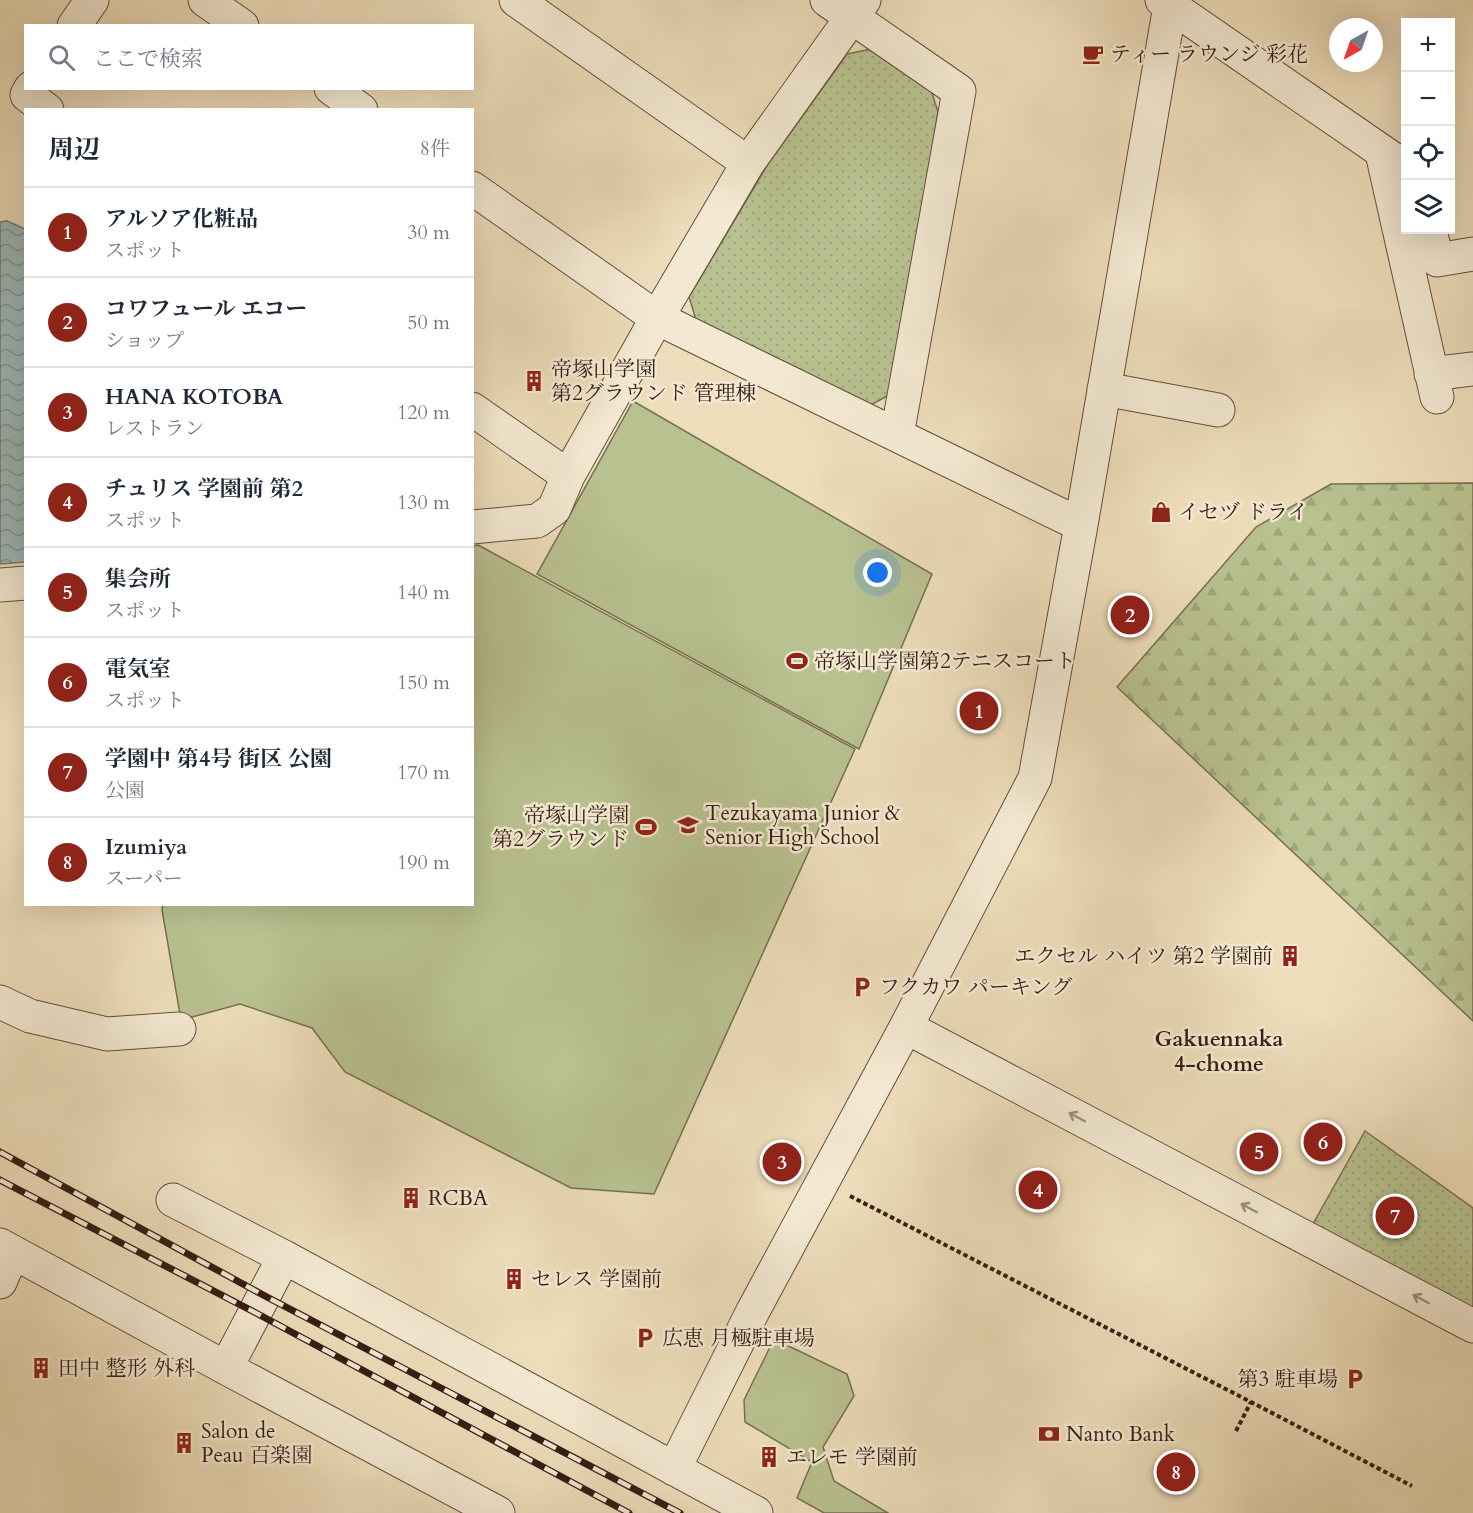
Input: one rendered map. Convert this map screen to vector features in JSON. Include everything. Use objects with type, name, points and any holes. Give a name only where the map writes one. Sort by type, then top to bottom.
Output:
[{"type":"street","points":[[75,24],[92,0]]},
{"type":"street","points":[[205,0],[239,24]]},
{"type":"street","points":[[516,0],[748,163]]},
{"type":"street","points":[[674,1469],[753,1311],[906,1027],[1035,778],[1081,525],[1168,2],[1394,161],[1434,385],[1473,369]]},
{"type":"street","points":[[474,527],[537,521],[554,509],[568,476],[657,318],[748,163],[848,6],[959,91],[897,435]]},
{"type":"street","points":[[30,90],[27,95],[44,108]]},
{"type":"street","points":[[334,90],[358,108]]},
{"type":"street","points":[[474,189],[657,318],[1081,525]]},
{"type":"street","points":[[1431,234],[1437,260],[1473,254]]},
{"type":"street","points":[[1104,389],[1218,410]]},
{"type":"street","points":[[474,410],[568,476]]},
{"type":"street","points":[[0,585],[24,583]]},
{"type":"street","points":[[0,1002],[30,1016],[107,1034],[179,1029]]},
{"type":"street","points":[[906,1027],[1473,1326]]},
{"type":"street","points":[[173,1200],[284,1257],[756,1513]]},
{"type":"street","points":[[0,1282],[7,1249],[498,1513]]},
{"type":"street","points":[[226,1368],[284,1257]]},
{"type":"path","points":[[822,1182],[1412,1486]]},
{"type":"path","points":[[1236,1431],[1251,1402]]},
{"type":"green space","points":[[871,49],[931,90],[938,112],[891,394],[869,406],[697,323],[689,297],[768,164],[847,54]]},
{"type":"green space","name":"帝塚山学園第2テニスコート","points":[[633,401],[932,574],[859,749],[537,574]]},
{"type":"green space","points":[[1473,483],[1473,1021],[1117,687],[1256,527],[1331,484]]},
{"type":"green space","name":"帝塚山学園 第2グラウンド","points":[[478,545],[855,749],[654,1194],[571,1188],[345,1072],[312,1028],[240,1004],[181,1020],[163,906],[474,906],[474,546]]},
{"type":"green space","points":[[1365,1131],[1473,1208],[1473,1310],[1313,1224]]},
{"type":"green space","points":[[774,1339],[847,1374],[854,1396],[823,1447],[834,1481],[888,1513],[824,1513],[797,1498],[812,1462],[745,1422],[744,1400]]},
{"type":"water","points":[[7,221],[24,229],[24,562],[0,564],[0,222]]},
{"type":"railway","points":[[0,1152],[265,1296],[680,1513]]},
{"type":"railway","points":[[0,1180],[256,1313],[629,1513]]},
{"type":"place","name":"ティー ラウンジ 彩花","points":[[1093,54]]},
{"type":"place","name":"帝塚山学園 第2グラウンド 管理棟","points":[[534,381]]},
{"type":"place","name":"イセヅ ドライ","points":[[1161,512]]},
{"type":"place","name":"コワフュール エコー","points":[[1130,615]]},
{"type":"place","name":"帝塚山学園第2テニスコート","points":[[797,661]]},
{"type":"place","name":"アルソア化粧品","points":[[979,711]]},
{"type":"place","name":"Tezukayama Junior & Senior High School","points":[[688,825]]},
{"type":"place","name":"帝塚山学園 第2グラウンド","points":[[646,827]]},
{"type":"place","name":"エクセル ハイツ 第2 学園前","points":[[1290,956]]},
{"type":"place","name":"フクカワ パーキング","points":[[862,987]]},
{"type":"place","name":"電気室","points":[[1323,1142]]},
{"type":"place","name":"集会所","points":[[1259,1152]]},
{"type":"place","name":"HANA KOTOBA","points":[[782,1162]]},
{"type":"place","name":"チュリス 学園前 第2","points":[[1038,1190]]},
{"type":"place","name":"RCBA","points":[[411,1198]]},
{"type":"place","name":"学園中 第4号 街区 公園","points":[[1395,1216]]},
{"type":"place","name":"セレス 学園前","points":[[514,1279]]},
{"type":"place","name":"広恵 月極駐車場","points":[[645,1338]]},
{"type":"place","name":"田中 整形 外科","points":[[41,1368]]},
{"type":"place","name":"第3 駐車場","points":[[1355,1379]]},
{"type":"place","name":"Nanto Bank","points":[[1049,1434]]},
{"type":"place","name":"Salon de Peau 百楽園","points":[[184,1443]]},
{"type":"place","name":"エレモ 学園前","points":[[769,1457]]},
{"type":"place","name":"Izumiya","points":[[1176,1472]]},
{"type":"district","name":"Gakuennaka 4-chome","points":[[1219,1052]]}]
